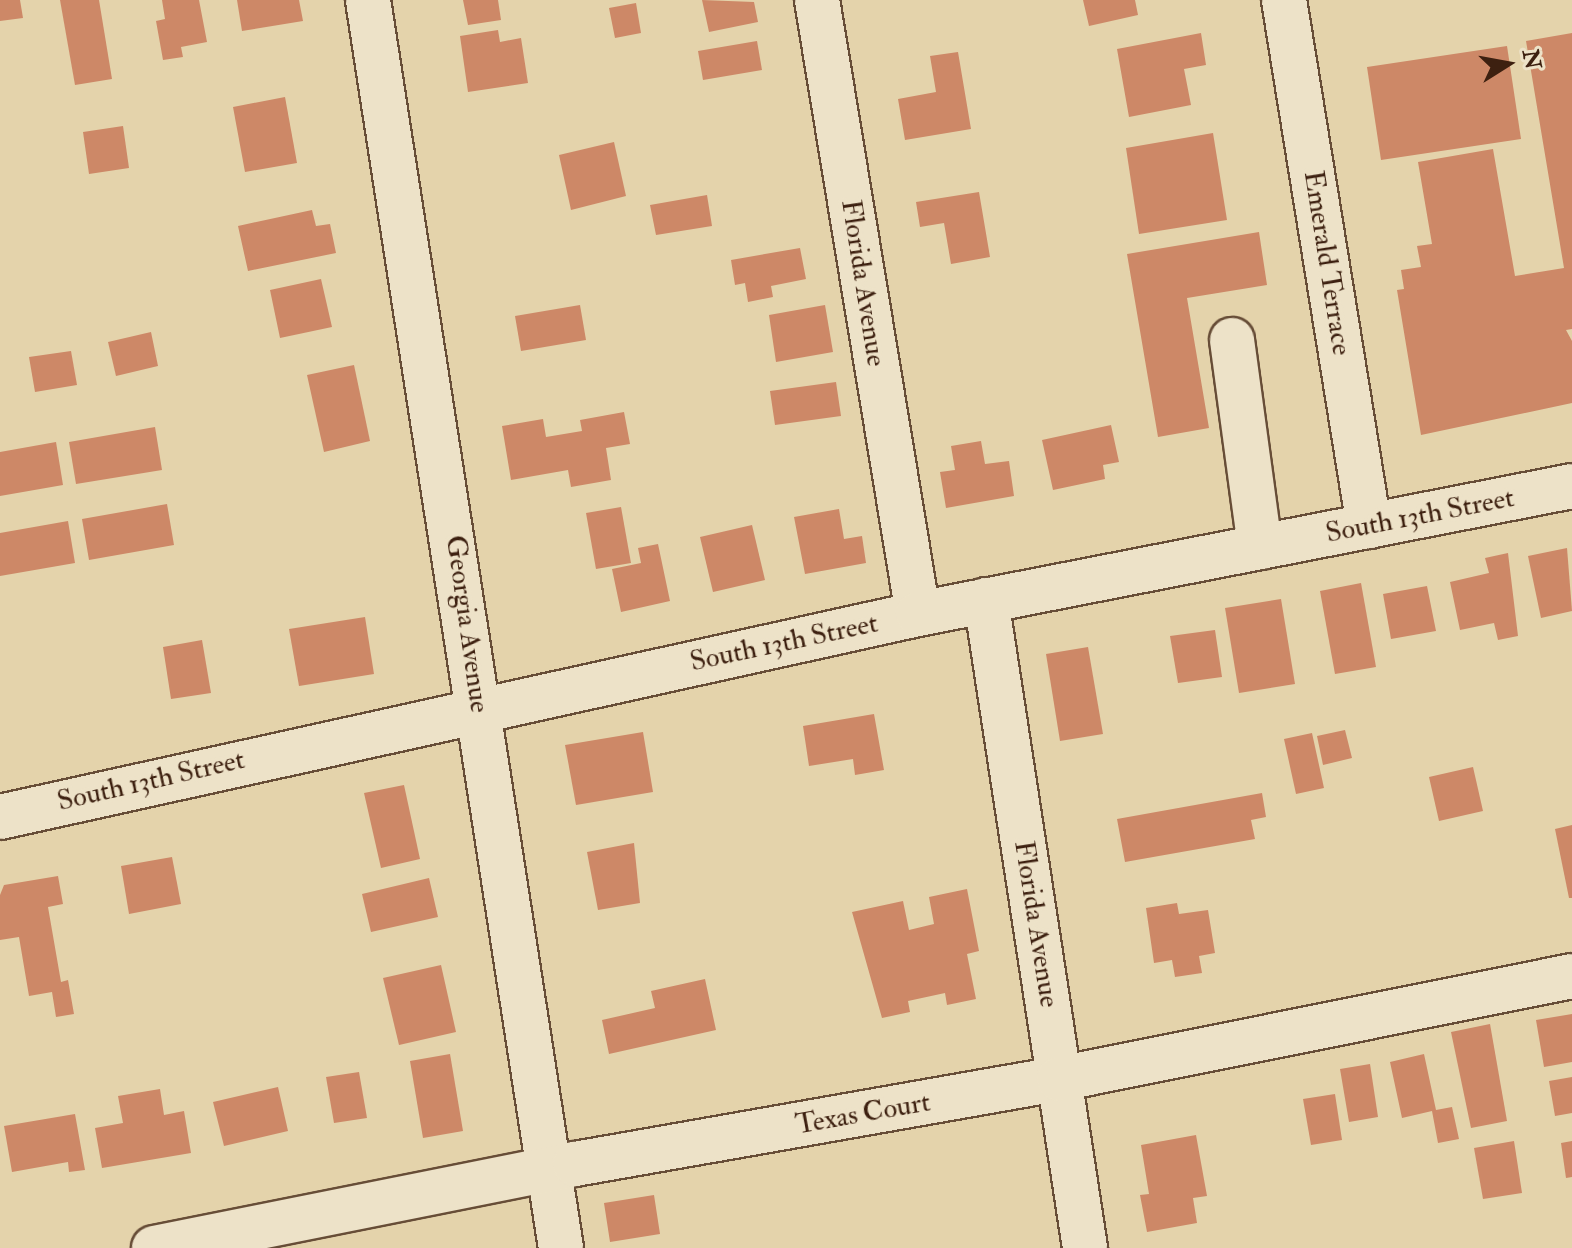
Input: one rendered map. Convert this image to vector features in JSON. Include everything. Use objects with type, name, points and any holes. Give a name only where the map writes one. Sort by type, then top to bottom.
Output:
[{"type":"street","name":"Georgia Avenue","points":[[368,0],[561,1248]]},
{"type":"street","name":"Florida Avenue","points":[[817,0],[918,614]]},
{"type":"street","name":"Emerald Terrace","points":[[1284,0],[1369,526]]},
{"type":"street","points":[[1232,340],[1260,547]]},
{"type":"street","name":"South 13th Street","points":[[0,817],[918,614],[1572,486]]},
{"type":"street","name":"Florida Avenue","points":[[986,600],[1085,1248]]},
{"type":"street","name":"Texas Court","points":[[154,1248],[549,1169],[1059,1079],[1572,976]]},
{"type":"building","points":[[0,0],[20,0],[23,18],[0,21]]},
{"type":"building","points":[[60,0],[99,0],[112,79],[75,85]]},
{"type":"building","points":[[162,0],[199,0],[207,42],[181,47],[183,57],[163,60],[156,21],[165,19]]},
{"type":"building","points":[[237,0],[299,0],[303,21],[242,31]]},
{"type":"building","points":[[463,0],[498,0],[501,20],[468,25]]},
{"type":"building","points":[[702,0],[754,2],[758,22],[709,32]]},
{"type":"building","points":[[1083,0],[1135,0],[1138,15],[1089,26]]},
{"type":"building","points":[[636,3],[641,33],[615,38],[609,8]]},
{"type":"building","points":[[498,30],[500,42],[521,38],[528,83],[468,92],[460,36]]},
{"type":"building","points":[[1201,33],[1206,65],[1184,69],[1191,105],[1129,117],[1117,49]]},
{"type":"building","points":[[1572,33],[1572,329],[1566,330],[1572,341],[1572,403],[1421,435],[1397,290],[1404,289],[1401,270],[1421,267],[1417,246],[1432,244],[1418,162],[1493,149],[1515,276],[1564,268],[1526,41]]},
{"type":"building","points":[[757,41],[762,70],[703,80],[698,51]]},
{"type":"building","points":[[1507,46],[1521,139],[1381,160],[1367,67]]},
{"type":"building","points":[[958,52],[971,129],[905,140],[898,99],[936,92],[930,56]]},
{"type":"building","points":[[285,97],[297,163],[245,172],[233,107]]},
{"type":"building","points":[[123,126],[129,168],[89,174],[83,132]]},
{"type":"building","points":[[1213,133],[1227,220],[1139,234],[1126,148]]},
{"type":"building","points":[[614,142],[626,196],[571,210],[559,155]]},
{"type":"building","points":[[979,192],[990,257],[951,264],[944,223],[920,227],[916,202]]},
{"type":"building","points":[[707,195],[712,226],[656,235],[650,205]]},
{"type":"building","points":[[312,210],[316,226],[330,224],[336,253],[248,271],[238,226]]},
{"type":"building","points":[[1259,232],[1267,285],[1187,298],[1209,428],[1158,437],[1127,254]]},
{"type":"building","points":[[800,248],[806,279],[771,286],[773,297],[748,302],[745,283],[735,285],[731,260]]},
{"type":"building","points":[[321,279],[332,327],[280,338],[270,290]]},
{"type":"building","points":[[580,305],[586,340],[521,351],[515,316]]},
{"type":"building","points":[[825,305],[833,352],[776,362],[769,315]]},
{"type":"building","points":[[151,332],[158,366],[116,376],[108,342]]},
{"type":"building","points":[[71,351],[77,385],[35,392],[29,357]]},
{"type":"building","points":[[354,365],[370,441],[324,452],[307,375]]},
{"type":"building","points":[[836,382],[841,416],[775,425],[770,391]]},
{"type":"building","points":[[624,412],[630,444],[606,448],[611,480],[571,487],[568,470],[511,480],[502,426],[543,419],[546,437],[582,431],[580,420]]},
{"type":"building","points":[[1111,425],[1119,462],[1103,465],[1105,479],[1053,490],[1042,440]]},
{"type":"building","points":[[155,427],[162,470],[76,484],[69,442]]},
{"type":"building","points":[[981,441],[985,464],[1009,461],[1014,496],[946,508],[940,472],[955,470],[951,446]]},
{"type":"building","points":[[56,442],[63,485],[0,496],[0,452]]},
{"type":"building","points":[[167,504],[174,545],[89,560],[82,519]]},
{"type":"building","points":[[621,507],[631,563],[596,569],[586,513]]},
{"type":"building","points":[[839,509],[844,539],[862,536],[866,563],[805,574],[794,517]]},
{"type":"building","points":[[68,521],[75,563],[0,576],[0,533]]},
{"type":"building","points":[[752,525],[765,580],[713,592],[700,537]]},
{"type":"building","points":[[658,544],[670,601],[621,612],[612,569],[641,563],[638,548]]},
{"type":"building","points":[[1567,548],[1572,611],[1541,618],[1528,556]]},
{"type":"building","points":[[1508,553],[1518,636],[1498,640],[1494,623],[1460,630],[1450,582],[1489,573],[1485,558]]},
{"type":"building","points":[[1361,583],[1376,667],[1335,674],[1320,591]]},
{"type":"building","points":[[1427,586],[1436,631],[1391,639],[1383,594]]},
{"type":"building","points":[[1281,599],[1295,684],[1239,693],[1225,608]]},
{"type":"building","points":[[365,617],[374,674],[299,686],[289,629]]},
{"type":"building","points":[[1215,630],[1222,677],[1178,683],[1170,636]]},
{"type":"building","points":[[202,640],[211,693],[171,699],[163,647]]},
{"type":"building","points":[[1088,647],[1103,734],[1060,741],[1046,654]]},
{"type":"building","points":[[874,714],[884,770],[855,775],[853,759],[809,766],[803,726]]},
{"type":"building","points":[[1345,730],[1352,758],[1323,765],[1317,736]]},
{"type":"building","points":[[643,732],[653,792],[576,805],[565,745]]},
{"type":"building","points":[[1312,733],[1324,788],[1296,794],[1284,739]]},
{"type":"building","points":[[1473,767],[1483,811],[1439,821],[1429,777]]},
{"type":"building","points":[[404,785],[420,859],[381,868],[364,793]]},
{"type":"building","points":[[1262,793],[1266,817],[1251,820],[1255,839],[1125,862],[1117,819]]},
{"type":"building","points":[[1572,825],[1572,898],[1569,898],[1555,829]]},
{"type":"building","points":[[634,843],[640,903],[598,910],[587,852]]},
{"type":"building","points":[[172,857],[181,904],[129,914],[121,866]]},
{"type":"building","points":[[58,876],[63,904],[48,907],[61,982],[68,980],[74,1014],[56,1017],[52,992],[29,996],[19,937],[0,940],[0,895],[4,885]]},
{"type":"building","points":[[429,878],[438,917],[371,932],[362,894]]},
{"type":"building","points":[[967,889],[979,951],[967,954],[976,999],[947,1005],[945,993],[908,1001],[910,1012],[882,1018],[852,912],[903,901],[909,930],[934,924],[929,897]]},
{"type":"building","points":[[1177,903],[1179,914],[1208,910],[1215,953],[1199,956],[1202,973],[1175,977],[1172,960],[1154,963],[1146,908]]},
{"type":"building","points":[[441,965],[456,1032],[399,1045],[383,978]]},
{"type":"building","points":[[705,979],[716,1030],[609,1054],[602,1020],[655,1008],[651,991]]},
{"type":"building","points":[[1572,1014],[1572,1062],[1544,1067],[1536,1020]]},
{"type":"building","points":[[1490,1024],[1507,1121],[1471,1128],[1451,1032]]},
{"type":"building","points":[[450,1054],[463,1131],[423,1138],[410,1061]]},
{"type":"building","points":[[1424,1054],[1436,1110],[1452,1107],[1459,1139],[1438,1143],[1432,1111],[1402,1118],[1390,1062]]},
{"type":"building","points":[[1370,1064],[1378,1117],[1349,1122],[1340,1069]]},
{"type":"building","points":[[359,1072],[367,1118],[334,1123],[326,1077]]},
{"type":"building","points":[[1572,1077],[1572,1113],[1555,1116],[1549,1081]]},
{"type":"building","points":[[278,1087],[288,1131],[224,1146],[213,1102]]},
{"type":"building","points":[[160,1089],[164,1115],[184,1111],[191,1153],[102,1168],[95,1128],[123,1123],[118,1096]]},
{"type":"building","points":[[1335,1094],[1342,1140],[1311,1145],[1303,1099]]},
{"type":"building","points":[[75,1114],[85,1170],[69,1172],[68,1162],[12,1172],[4,1126]]},
{"type":"building","points":[[1196,1135],[1207,1196],[1193,1198],[1197,1223],[1147,1232],[1140,1195],[1149,1194],[1141,1145]]},
{"type":"building","points":[[1514,1141],[1522,1193],[1483,1199],[1474,1148]]},
{"type":"building","points":[[1572,1141],[1572,1177],[1566,1178],[1561,1143]]},
{"type":"building","points":[[654,1195],[660,1234],[610,1242],[604,1203]]}]
